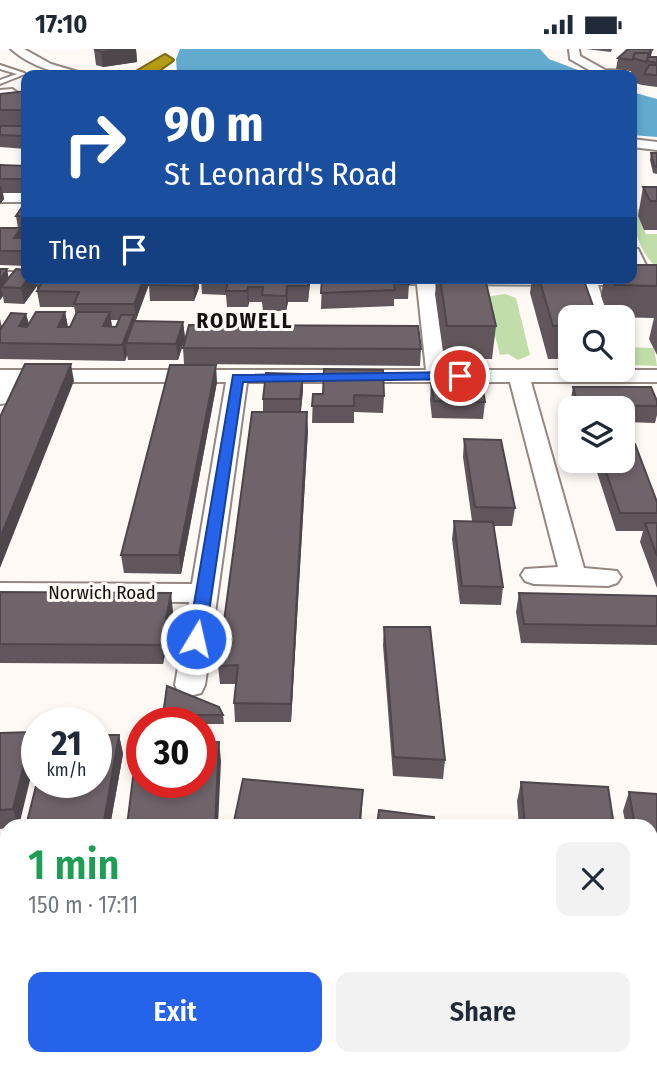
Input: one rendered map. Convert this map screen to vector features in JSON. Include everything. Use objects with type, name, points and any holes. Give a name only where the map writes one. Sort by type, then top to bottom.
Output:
[{"type":"highway","points":[[149,70],[166,61]]},
{"type":"street","points":[[16,49],[52,70]]},
{"type":"street","points":[[574,49],[574,57],[596,70]]},
{"type":"street","points":[[47,66],[63,70]]},
{"type":"street","points":[[637,75],[657,76]]},
{"type":"street","points":[[637,84],[657,89]]},
{"type":"street","points":[[637,144],[657,146]]},
{"type":"street","points":[[0,197],[21,197]]},
{"type":"street","points":[[637,260],[650,279]]},
{"type":"street","points":[[0,277],[21,277]]},
{"type":"street","points":[[426,284],[438,377]]},
{"type":"street","points":[[589,284],[595,305]]},
{"type":"street","points":[[0,398],[6,376],[237,378],[558,374]]},
{"type":"street","points":[[635,374],[657,376]]},
{"type":"street","points":[[519,376],[573,575]]},
{"type":"street","points":[[190,685],[237,378]]},
{"type":"street","points":[[534,575],[608,577]]},
{"type":"street","name":"Norwich Road","points":[[0,592],[203,593]]},
{"type":"lane","points":[[0,67],[21,74]]},
{"type":"lane","points":[[0,82],[21,74]]},
{"type":"green space","points":[[637,209],[657,210],[638,216],[646,234],[657,234],[657,267],[639,241]]},
{"type":"green space","points":[[505,294],[516,298],[530,355],[518,360],[508,354],[500,355],[485,297]]},
{"type":"green space","points":[[635,347],[654,348],[657,366],[635,365]]},
{"type":"water","points":[[180,49],[540,49],[549,59],[578,70],[177,70],[176,59]]},
{"type":"water","points":[[637,93],[657,99],[657,137],[637,135]]},
{"type":"building","points":[[94,49],[122,49],[101,52]]},
{"type":"building","points":[[628,49],[652,50],[649,53],[635,53],[633,60],[618,58]]},
{"type":"building","points":[[635,53],[649,53],[646,62],[633,58]]},
{"type":"building","points":[[648,57],[657,57],[657,63],[647,61]]},
{"type":"building","points":[[649,65],[657,65],[657,75],[644,74]]},
{"type":"building","points":[[21,92],[21,110],[0,110],[0,94]]},
{"type":"building","points":[[0,126],[21,126],[21,136],[0,135]]},
{"type":"building","points":[[651,153],[657,153],[657,167],[654,166]]},
{"type":"building","points":[[0,165],[21,166],[21,179],[0,179]]},
{"type":"building","points":[[643,187],[657,187],[657,201],[650,201]]},
{"type":"building","points":[[0,228],[21,228],[14,238],[21,238],[21,251],[0,251]]},
{"type":"building","points":[[637,265],[657,265],[657,286],[615,285],[637,284]]},
{"type":"building","points":[[0,269],[7,269],[0,280]]},
{"type":"building","points":[[16,269],[21,270],[21,284],[24,284],[21,288],[1,287]]},
{"type":"building","points":[[41,284],[142,284],[134,304],[74,304],[79,292],[37,291]]},
{"type":"building","points":[[149,284],[194,284],[193,286]]},
{"type":"building","points":[[227,284],[308,284],[287,286],[286,296],[262,295],[263,287],[248,287],[247,291],[226,291]]},
{"type":"building","points":[[322,284],[394,284],[395,290],[321,293]]},
{"type":"building","points":[[441,284],[486,284],[496,326],[447,326]]},
{"type":"building","points":[[541,284],[585,284],[593,305],[558,305],[558,326],[553,326]]},
{"type":"building","points":[[36,312],[65,312],[58,327],[70,327],[77,312],[110,312],[103,326],[116,327],[121,315],[134,315],[122,345],[0,343],[0,330],[11,313],[26,314],[19,326],[27,327]]},
{"type":"building","points":[[134,321],[183,322],[176,344],[126,343]]},
{"type":"building","points":[[189,325],[418,326],[421,349],[183,348]]},
{"type":"building","points":[[25,364],[71,364],[0,538],[0,417]]},
{"type":"building","points":[[170,365],[216,365],[179,555],[121,555]]},
{"type":"building","points":[[324,369],[383,370],[384,396],[354,395],[354,406],[312,406],[313,394],[323,394]]},
{"type":"building","points":[[266,373],[303,374],[300,399],[263,399]]},
{"type":"building","points":[[431,383],[482,383],[485,402],[434,401]]},
{"type":"building","points":[[573,387],[651,387],[657,406],[635,406],[635,396],[576,396]]},
{"type":"building","points":[[252,412],[307,412],[291,704],[234,703],[238,665],[218,666]]},
{"type":"building","points":[[464,439],[501,440],[515,508],[475,507]]},
{"type":"building","points":[[635,444],[657,502],[657,513],[620,513],[606,473],[635,473]]},
{"type":"building","points":[[454,521],[493,522],[503,587],[462,586]]},
{"type":"building","points":[[645,523],[657,523],[657,556]]},
{"type":"building","points":[[0,592],[171,593],[161,645],[0,644]]},
{"type":"building","points":[[519,593],[657,596],[657,626],[524,624]]},
{"type":"building","points":[[384,627],[430,627],[445,760],[394,757]]},
{"type":"building","points":[[167,686],[219,707],[223,715],[217,715],[217,707],[164,707]]},
{"type":"building","points":[[21,732],[21,777],[13,809],[0,810],[0,733]]},
{"type":"building","points":[[112,735],[119,735],[112,775]]},
{"type":"building","points":[[217,742],[219,742],[217,784]]},
{"type":"building","points":[[243,779],[363,790],[360,819],[234,819]]},
{"type":"building","points":[[521,782],[608,787],[613,819],[524,819]]},
{"type":"building","points":[[629,792],[657,794],[657,819],[634,819]]},
{"type":"building","points":[[33,798],[108,798],[104,819],[28,819]]},
{"type":"building","points":[[130,798],[216,798],[215,819],[128,819]]},
{"type":"building","points":[[379,810],[434,817],[434,819],[378,819]]},
{"type":"district","name":"RODWELL","points":[[245,321]]},
{"type":"route","points":[[196,639],[237,378],[460,376]]}]
